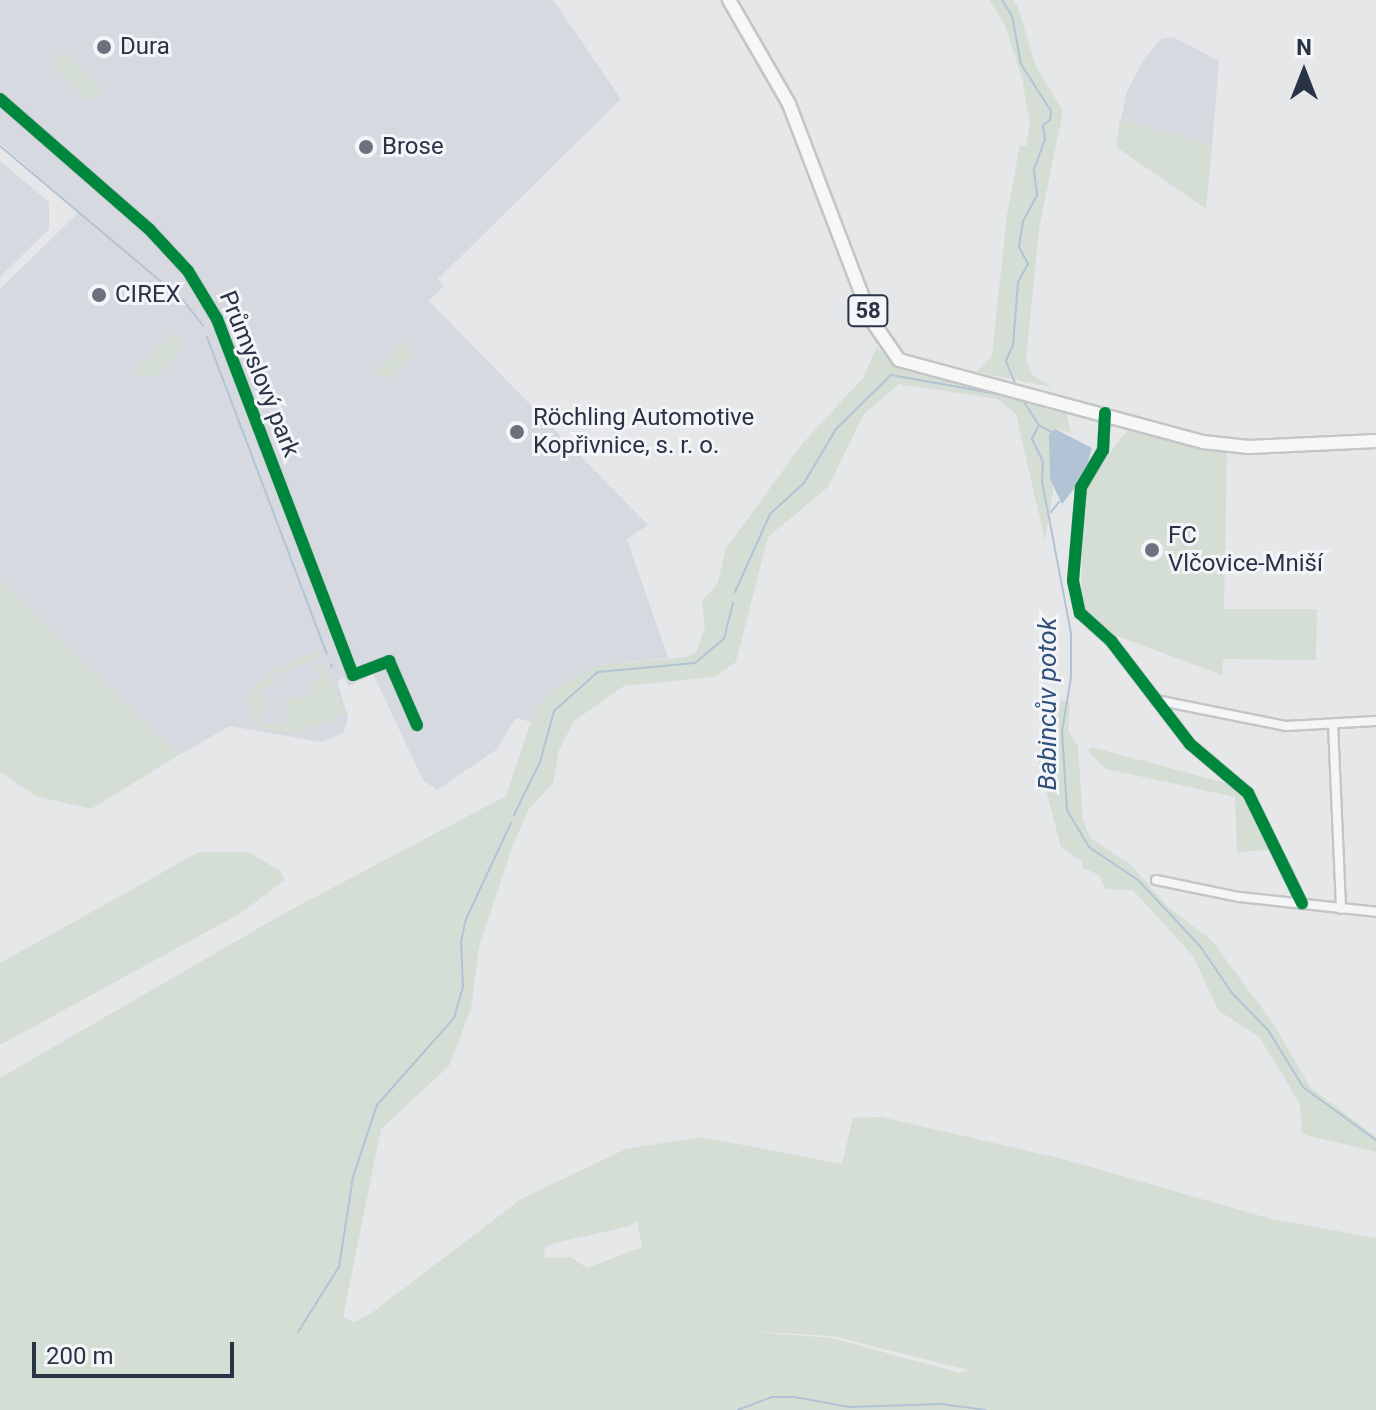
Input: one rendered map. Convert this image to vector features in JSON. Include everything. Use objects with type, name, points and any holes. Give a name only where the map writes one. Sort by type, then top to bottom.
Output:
[{"type":"main road","name":"58","points":[[729,0],[803,132],[867,308],[892,355],[916,368],[1225,445],[1376,441]]},
{"type":"street","name":"Průmyslový park","points":[[0,99],[161,240],[188,271],[217,319],[312,558],[353,675],[389,661],[417,725]]},
{"type":"street","points":[[1105,413],[1103,450],[1081,487],[1074,588],[1086,621],[1111,641],[1155,700],[1206,760],[1252,798],[1302,903]]},
{"type":"street","points":[[1155,700],[1286,726],[1376,721]]},
{"type":"street","points":[[1333,724],[1341,909]]},
{"type":"street","points":[[1156,880],[1376,912]]},
{"type":"shaded area","points":[[0,0],[553,0],[621,99],[438,279],[444,286],[429,301],[648,525],[627,539],[668,658],[598,665],[535,710],[531,722],[516,718],[496,750],[437,790],[423,780],[373,674],[349,686],[345,678],[337,681],[348,717],[344,732],[332,738],[321,742],[230,726],[179,755],[0,580],[0,289],[79,212],[0,143]]},
{"type":"shaded area","points":[[989,0],[1013,0],[1018,7],[1036,67],[1063,111],[1039,229],[1026,358],[1032,375],[1052,387],[976,372],[992,356],[1007,214],[1020,145],[1026,146],[1030,123],[1022,78],[1004,23]]},
{"type":"shaded area","points":[[1173,37],[1219,61],[1212,145],[1121,119],[1127,91],[1144,59],[1161,39]]},
{"type":"shaded area","points":[[65,51],[103,89],[90,103],[52,64]]},
{"type":"shaded area","points":[[1120,119],[1212,145],[1206,209],[1116,147]]},
{"type":"shaded area","points":[[0,161],[49,202],[49,229],[0,277]]},
{"type":"shaded area","points":[[173,332],[182,343],[177,354],[155,376],[137,376],[135,371]]},
{"type":"shaded area","points":[[403,341],[415,354],[389,379],[375,374]]},
{"type":"shaded area","points":[[876,347],[905,371],[1065,406],[1071,433],[1055,429],[1049,434],[1053,491],[1045,541],[1016,414],[997,399],[899,384],[864,414],[828,487],[768,537],[736,662],[714,677],[624,686],[574,721],[559,750],[553,783],[529,809],[514,842],[479,947],[471,1009],[449,1066],[381,1129],[343,1318],[355,1322],[373,1312],[521,1199],[626,1149],[701,1137],[842,1164],[853,1118],[881,1117],[1063,1159],[1271,1219],[1376,1238],[1376,1410],[0,1410],[0,1078],[283,914],[506,796],[535,710],[559,686],[598,665],[688,657],[697,651],[705,626],[702,601],[718,583],[725,550],[803,443],[864,377]],"holes":[[[637,1220],[642,1247],[587,1268],[571,1257],[544,1258],[545,1247],[630,1226]],[[742,1331],[832,1336],[968,1370],[960,1373],[831,1338]]]},
{"type":"shaded area","name":"FC Vlčovice-Mniší","points":[[1129,428],[1227,453],[1224,609],[1317,609],[1316,660],[1223,659],[1222,675],[1101,630],[1081,609],[1083,488]]},
{"type":"shaded area","points":[[0,580],[179,755],[91,809],[36,796],[0,772]]},
{"type":"shaded area","points":[[320,650],[322,656],[271,676],[274,685],[260,691],[265,709],[258,721],[281,725],[288,715],[284,702],[311,692],[309,685],[323,678],[315,667],[325,664],[344,715],[293,734],[256,726],[246,697],[271,671]]},
{"type":"shaded area","points":[[1061,700],[1070,703],[1068,731],[1078,746],[1083,820],[1090,838],[1130,864],[1168,907],[1212,941],[1273,1023],[1310,1087],[1376,1137],[1376,1152],[1302,1134],[1300,1105],[1283,1075],[1259,1037],[1218,1010],[1193,956],[1133,890],[1105,889],[1099,875],[1081,867],[1083,862],[1061,847],[1039,764],[1039,739],[1054,734]]},
{"type":"shaded area","points":[[1091,747],[1233,785],[1246,794],[1272,850],[1237,852],[1235,797],[1106,769],[1088,751]]},
{"type":"shaded area","points":[[199,852],[248,852],[280,871],[285,880],[241,913],[0,1045],[0,963]]},
{"type":"water","points":[[1055,429],[1092,448],[1084,476],[1062,504],[1050,479],[1049,434]]},
{"type":"waterway","name":"Babincův potok","points":[[1002,0],[1012,16],[1021,64],[1051,111],[1050,120],[1043,125],[1045,139],[1034,170],[1037,195],[1023,221],[1019,247],[1028,264],[1018,282],[1013,345],[1006,361],[1015,383]]},
{"type":"waterway","points":[[0,146],[183,300],[203,326]]},
{"type":"waterway","points":[[207,337],[327,654]]},
{"type":"waterway","points":[[735,592],[770,514],[804,483],[836,429],[891,375],[1014,397]]},
{"type":"waterway","name":"Babincův potok","points":[[1022,399],[1039,425],[1032,439],[1043,462],[1042,481],[1071,633],[1071,677],[1062,732],[1067,810],[1089,847],[1138,880],[1200,946],[1232,993],[1268,1030],[1303,1087],[1376,1140]]},
{"type":"waterway","points":[[1040,426],[1052,432]]},
{"type":"waterway","points":[[1051,512],[1059,502]]},
{"type":"waterway","points":[[514,815],[540,762],[554,711],[598,672],[695,663],[724,639],[733,602]]},
{"type":"waterway","points":[[298,1332],[339,1267],[353,1177],[377,1105],[454,1018],[463,987],[461,942],[466,919],[511,823]]},
{"type":"waterway","name":"Babincův potok","points":[[738,1410],[772,1397],[794,1397],[849,1407],[942,1404],[986,1410]]},
{"type":"cycle path","points":[[0,99],[149,229],[188,271],[217,319],[353,675],[389,661],[417,725]]},
{"type":"cycle path","points":[[1105,413],[1103,450],[1081,487],[1073,581],[1080,613],[1111,641],[1190,744],[1248,793],[1302,903]]},
{"type":"place","name":"Dura","points":[[104,47]]},
{"type":"place","name":"Brose","points":[[366,147]]},
{"type":"place","name":"CIREX","points":[[99,295]]},
{"type":"place","name":"Röchling Automotive Kopřivnice, s. r. o.","points":[[517,432]]},
{"type":"place","name":"FC Vlčovice-Mniší","points":[[1152,550]]}]
